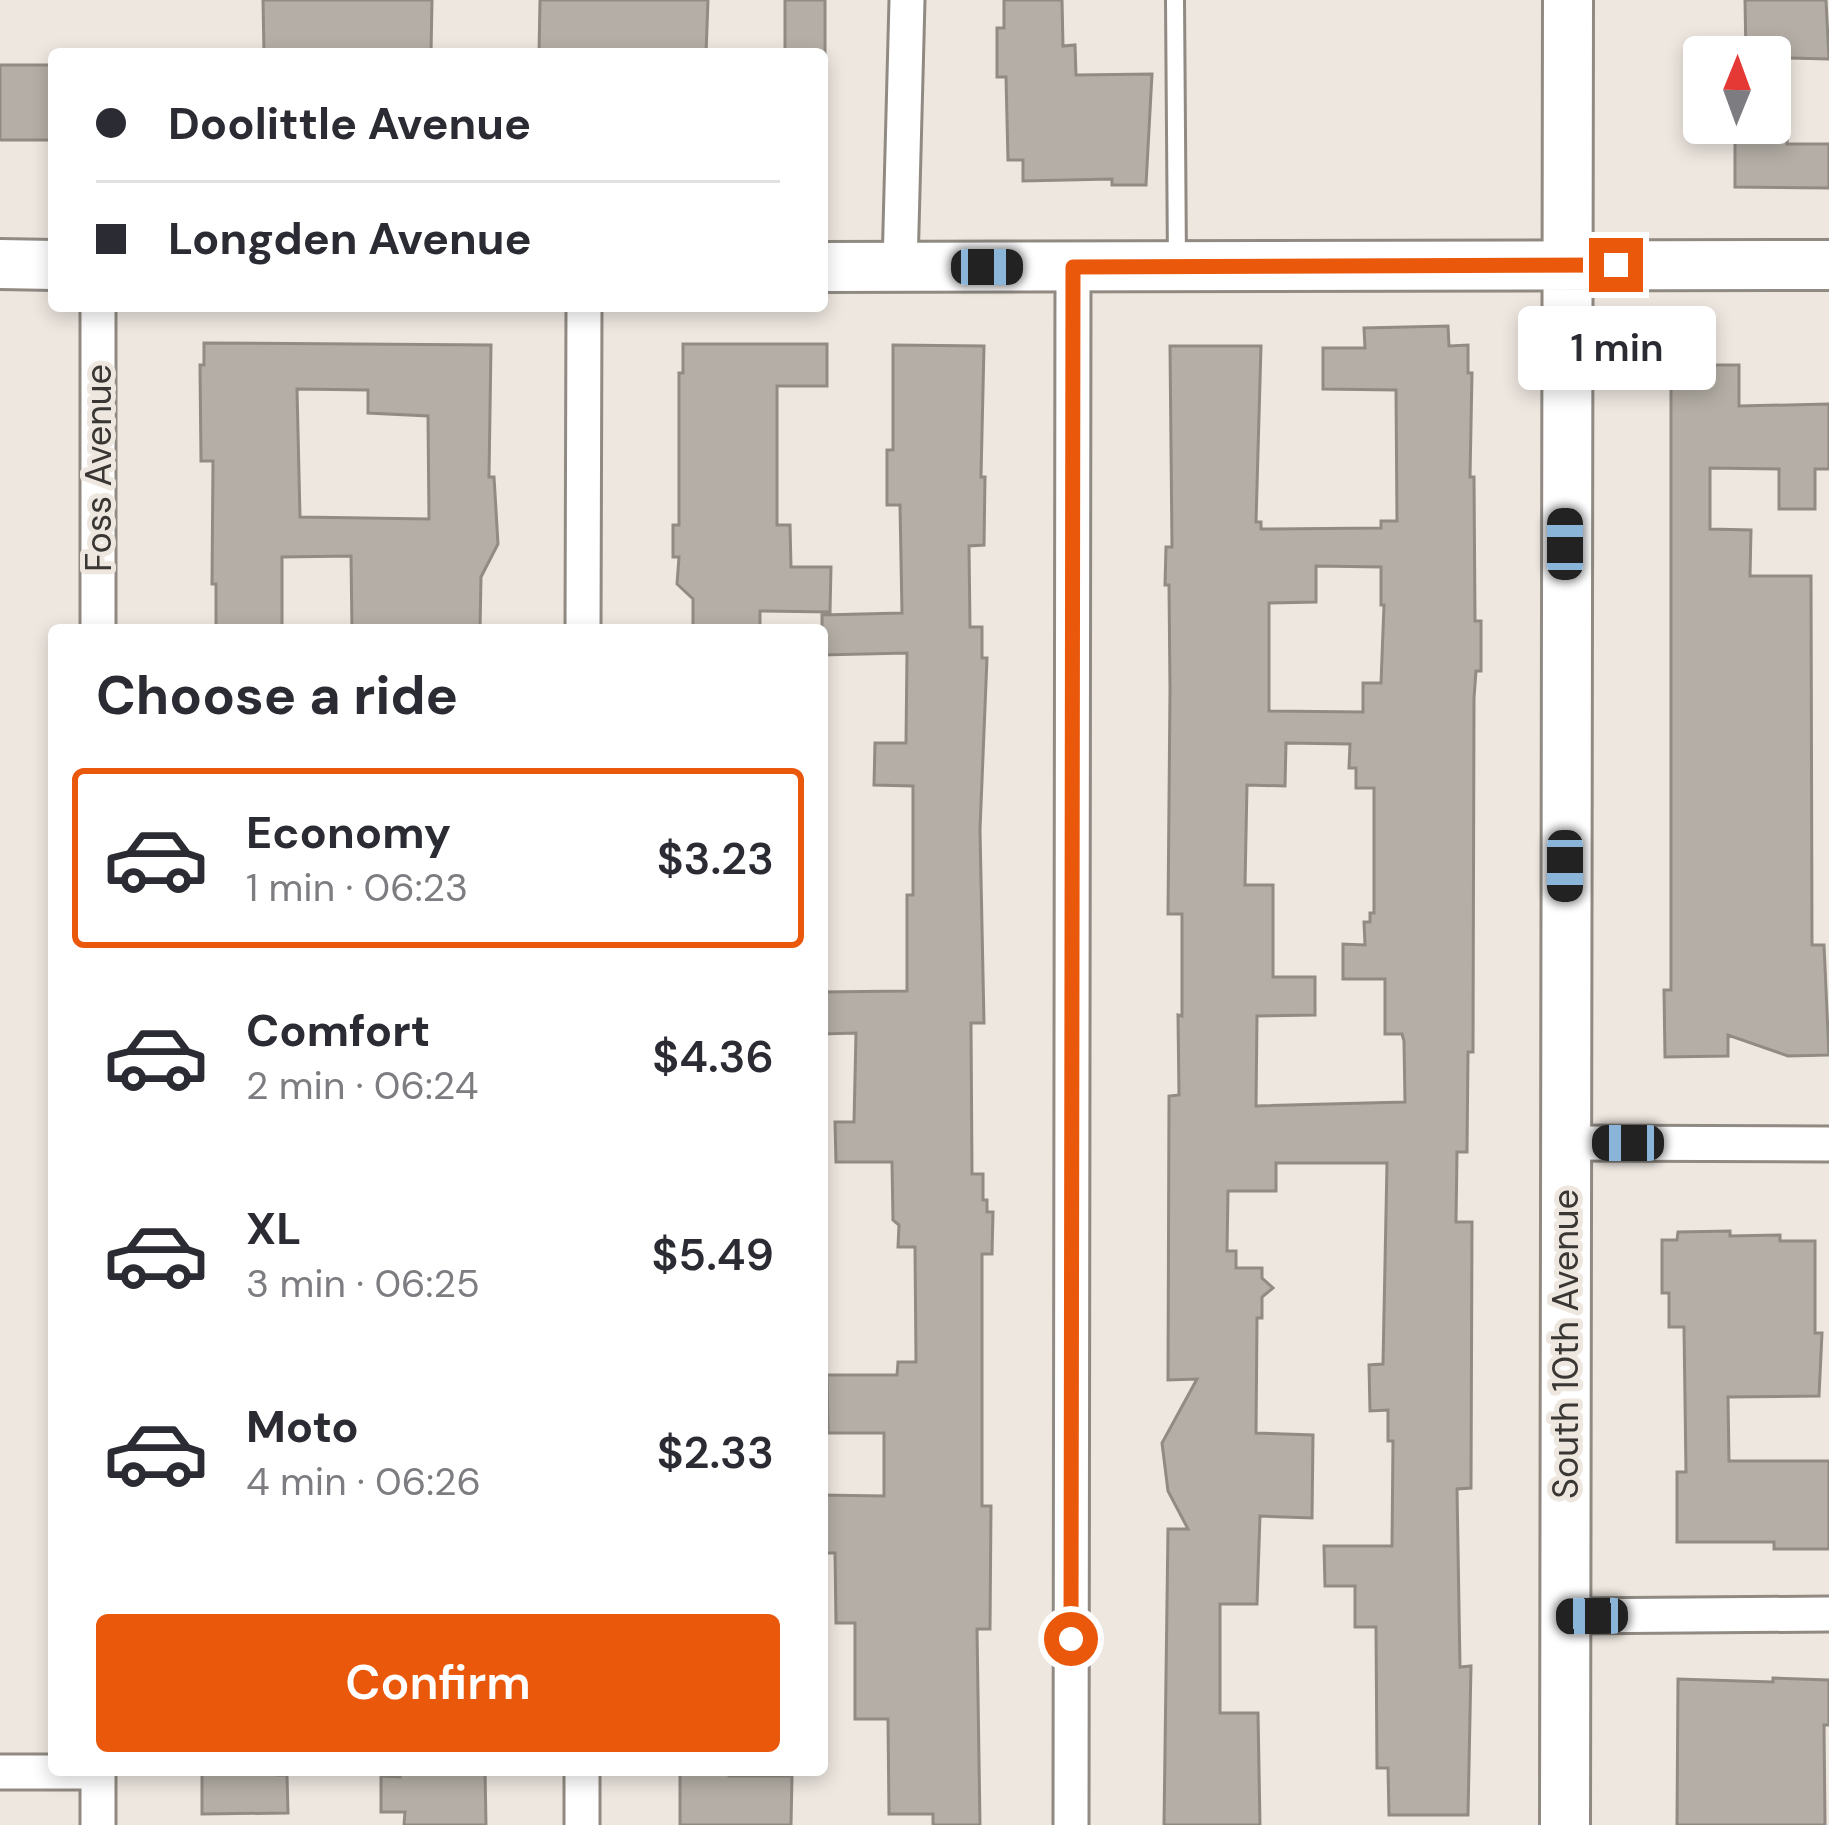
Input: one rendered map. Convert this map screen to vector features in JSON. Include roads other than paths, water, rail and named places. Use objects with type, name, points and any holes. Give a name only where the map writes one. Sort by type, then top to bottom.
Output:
[{"type":"street","points":[[900,267],[907,0]]},
{"type":"street","name":"South 10th Avenue","points":[[1565,1825],[1568,0]]},
{"type":"street","points":[[0,264],[48,265]]},
{"type":"street","points":[[828,267],[1829,266]]},
{"type":"street","points":[[1071,1825],[1073,267]]},
{"type":"street","name":"Foss Avenue","points":[[98,312],[98,624]]},
{"type":"street","points":[[584,312],[584,624]]},
{"type":"street","points":[[1564,1143],[1829,1144]]},
{"type":"street","points":[[1566,1616],[1829,1614]]},
{"type":"street","points":[[0,1772],[48,1772]]},
{"type":"street","points":[[98,1776],[98,1825]]},
{"type":"street","points":[[582,1776],[582,1825]]},
{"type":"lane","points":[[1175,0],[1177,266]]}]
